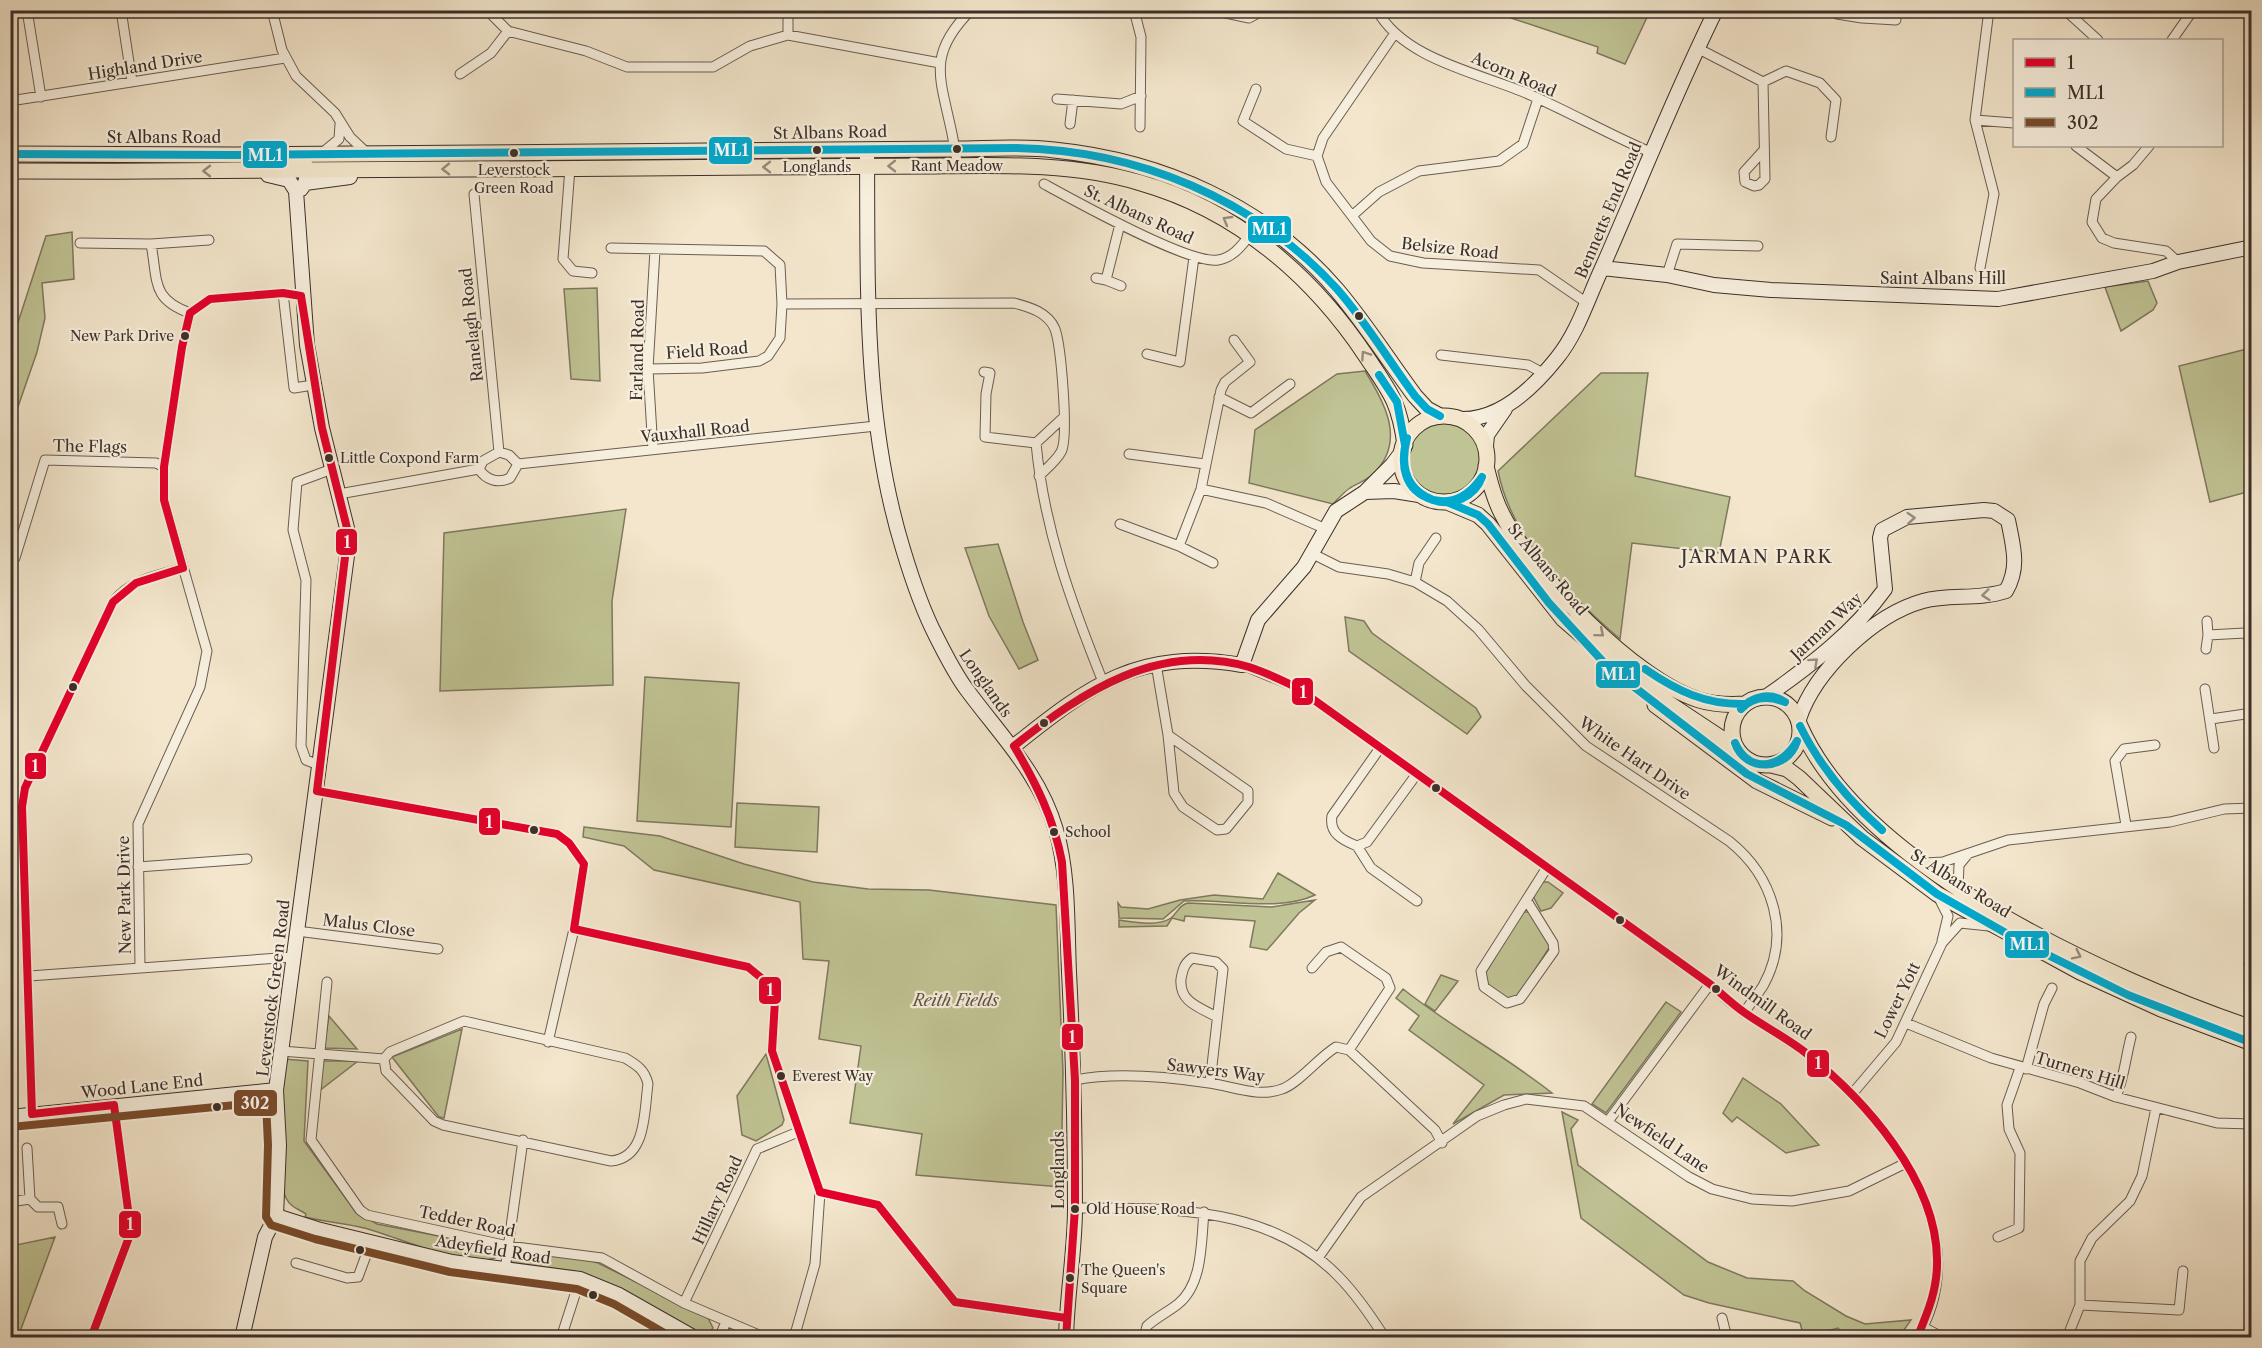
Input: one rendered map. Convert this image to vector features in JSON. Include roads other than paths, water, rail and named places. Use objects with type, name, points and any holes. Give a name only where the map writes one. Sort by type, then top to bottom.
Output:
[{"type":"main road","name":"St Albans Road","points":[[12,154],[236,155],[953,148],[1052,149],[1096,156],[1142,166],[1211,192],[1266,226],[1319,270],[1370,333],[1415,396],[1427,408],[1440,416]]},
{"type":"main road","name":"St Albans Road","points":[[10,171],[242,171],[307,177],[366,172],[570,168],[1045,166],[1137,182],[1201,206],[1250,235],[1306,281],[1353,336],[1397,402],[1404,447]]},
{"type":"main road","points":[[1440,416],[1461,419],[1477,430],[1486,446],[1486,466],[1479,484],[1472,492],[1447,502],[1419,495],[1403,471],[1404,447],[1416,427],[1425,420],[1440,416]]},
{"type":"main road","name":"St Albans Road","points":[[1486,466],[1498,506],[1512,532],[1582,617],[1632,660],[1678,691],[1712,704],[1745,704]]},
{"type":"main road","name":"St Albans Road","points":[[1447,502],[1470,512],[1488,524],[1563,619],[1635,681],[1736,748]]},
{"type":"main road","points":[[1563,619],[1624,680],[1747,774],[1846,825]]},
{"type":"main road","points":[[1767,696],[1786,703],[1799,722],[1800,736],[1790,756],[1771,765],[1755,763],[1736,748],[1732,729],[1738,711],[1745,704],[1767,696]]},
{"type":"main road","name":"St Albans Road","points":[[1799,722],[1812,751],[1839,788],[1872,821],[1958,888],[2051,942],[2114,973],[2252,1028]]},
{"type":"main road","name":"St Albans Road","points":[[1771,765],[1787,769],[1799,778],[1846,825],[1937,894],[2128,995],[2252,1043]]},
{"type":"street","points":[[27,10],[41,97]]},
{"type":"street","points":[[121,10],[132,82]]},
{"type":"street","points":[[272,10],[285,58],[300,82],[339,119],[354,142],[368,154]]},
{"type":"street","points":[[487,10],[508,31],[586,51],[627,67],[713,67],[750,46],[788,35],[940,63]]},
{"type":"street","points":[[788,10],[788,35]]},
{"type":"street","points":[[958,166],[941,90],[940,63],[952,33],[971,10]]},
{"type":"street","points":[[1134,10],[1141,37],[1140,127]]},
{"type":"street","points":[[1221,12],[1249,18],[1264,10]]},
{"type":"street","name":"Acorn Road","points":[[1377,10],[1395,33],[1439,60],[1538,99],[1650,152]]},
{"type":"street","name":"Bennetts End Road","points":[[1486,446],[1486,435],[1508,405],[1543,373],[1566,345],[1587,303],[1650,152],[1716,10]]},
{"type":"street","points":[[1980,268],[1994,194],[1975,120],[1989,10]]},
{"type":"street","points":[[2065,10],[2097,39]]},
{"type":"street","points":[[2173,39],[2193,10]]},
{"type":"street","points":[[1837,14],[1863,14],[1896,20]]},
{"type":"street","points":[[460,75],[491,53],[508,31]]},
{"type":"street","points":[[1256,89],[1243,121],[1286,149],[1317,156],[1323,138],[1395,33]]},
{"type":"street","points":[[1697,48],[1762,82]]},
{"type":"street","name":"Highland Drive","points":[[10,101],[285,58]]},
{"type":"street","points":[[1762,82],[1786,71],[1827,87],[1836,100],[1832,137]]},
{"type":"street","points":[[1762,82],[1764,150]]},
{"type":"street","points":[[1057,99],[1121,104],[1141,96]]},
{"type":"street","points":[[1353,215],[1379,192],[1419,171],[1499,161],[1523,144],[1538,99]]},
{"type":"street","points":[[1070,124],[1072,100]]},
{"type":"street","points":[[321,153],[339,140],[339,119]]},
{"type":"street","points":[[1975,120],[2013,123]]},
{"type":"street","points":[[2077,147],[2117,177]]},
{"type":"street","points":[[2148,147],[2133,165],[2117,177],[2096,199],[2092,222],[2102,238],[2114,243],[2166,251],[2178,262]]},
{"type":"street","name":"Longlands","points":[[867,150],[867,302],[870,370],[876,426],[895,524],[927,617],[965,687],[1014,746],[1048,807],[1060,847],[1067,922],[1076,1080],[1075,1208],[1066,1338]]},
{"type":"street","points":[[236,155],[247,161],[303,162],[307,177],[297,198]]},
{"type":"street","name":"Belsize Road","points":[[1317,156],[1326,182],[1371,241],[1390,256],[1423,263],[1539,270],[1587,303]]},
{"type":"street","points":[[570,168],[563,259],[573,271],[592,273]]},
{"type":"street","points":[[242,171],[283,177],[293,185],[297,198]]},
{"type":"street","name":"St. Albans Road","points":[[1044,184],[1120,224],[1194,257],[1216,261],[1228,257],[1250,235]]},
{"type":"street","name":"Ranelagh Road","points":[[474,195],[499,452]]},
{"type":"street","name":"Leverstock Green Road","points":[[276,1216],[279,1145],[276,1089],[348,548],[348,532],[313,385],[301,296],[297,198]]},
{"type":"street","points":[[1120,224],[1101,279],[1121,286]]},
{"type":"street","points":[[80,243],[151,244],[209,240]]},
{"type":"street","points":[[151,244],[160,295],[171,306],[190,313],[210,299],[283,293],[301,296]]},
{"type":"street","points":[[1667,275],[1677,244],[1758,246]]},
{"type":"street","name":"Saint Albans Hill","points":[[1602,268],[1667,275],[1714,285],[1771,290],[1998,298],[2153,271],[2178,262],[2252,247]]},
{"type":"street","points":[[611,248],[764,251],[780,265],[782,304],[1014,303],[1034,308],[1055,328],[1065,441],[1061,452],[1039,476]]},
{"type":"street","name":"Farland Road","points":[[653,450],[648,369],[655,250]]},
{"type":"street","points":[[1147,354],[1180,362],[1194,257]]},
{"type":"street","points":[[283,293],[294,388],[313,385]]},
{"type":"street","name":"Field Road","points":[[648,369],[759,362],[768,356],[780,339],[782,304]]},
{"type":"street","name":"New Park Drive","points":[[140,967],[138,824],[200,687],[207,651],[164,500],[164,467],[182,347],[190,313]]},
{"type":"street","points":[[1179,546],[1201,489],[1219,398],[1225,382],[1250,362],[1234,340]]},
{"type":"street","points":[[1441,355],[1528,365],[1543,373]]},
{"type":"street","points":[[984,372],[990,373],[986,394],[985,437],[1036,443],[1064,417]]},
{"type":"street","points":[[1219,398],[1251,413],[1290,384]]},
{"type":"street","name":"Bennetts End Road","points":[[1461,419],[1485,417],[1508,405]]},
{"type":"street","name":"Vauxhall Road","points":[[518,464],[876,426]]},
{"type":"street","points":[[1036,443],[1039,476],[1057,560],[1103,682]]},
{"type":"street","points":[[1242,665],[1258,620],[1313,554],[1336,511],[1365,492],[1392,465],[1404,447]]},
{"type":"street","points":[[499,452],[509,455],[518,464],[510,478],[501,482],[487,478],[479,469],[483,461],[499,452]]},
{"type":"street","points":[[1129,454],[1205,464]]},
{"type":"street","name":"The Flags","points":[[15,558],[45,460],[156,463],[164,467]]},
{"type":"street","points":[[319,765],[306,760],[301,746],[306,580],[293,530],[297,482],[332,469]]},
{"type":"street","points":[[339,494],[479,469]]},
{"type":"street","points":[[1201,489],[1266,503],[1326,529]]},
{"type":"street","points":[[1365,492],[1394,490],[1419,495]]},
{"type":"street","name":"Jarman Way","points":[[1767,696],[1810,666],[1872,607],[1885,589],[1880,538],[1882,530],[1907,517],[1984,510],[1994,511],[2008,520],[2016,561],[2014,577],[2006,591],[1924,600],[1879,622],[1851,645],[1818,681],[1805,700],[1799,722]]},
{"type":"street","points":[[1120,525],[1179,546],[1213,563]]},
{"type":"street","points":[[1415,582],[1419,563],[1436,538]]},
{"type":"street","name":"White Hart Drive","points":[[1313,554],[1340,567],[1388,574],[1415,582],[1463,614],[1559,722],[1586,746],[1729,841],[1749,858],[1766,883],[1775,915],[1776,934],[1774,954],[1763,985],[1744,1013]]},
{"type":"street","points":[[32,1114],[22,807],[25,788],[113,602],[122,590],[137,581],[183,568]]},
{"type":"street","points":[[2206,649],[2207,621]]},
{"type":"street","points":[[2208,634],[2244,633],[2252,640]]},
{"type":"street","name":"Windmill Road","points":[[1014,746],[1055,713],[1103,682],[1126,672],[1156,664],[1195,660],[1242,665],[1296,687],[1546,869],[1710,984],[1744,1013],[1806,1053],[1852,1094],[1886,1132],[1923,1193],[1936,1244],[1933,1292],[1923,1327],[1917,1338]]},
{"type":"street","points":[[1156,664],[1168,735],[1174,793],[1178,801],[1217,830],[1226,830],[1248,802],[1248,791],[1168,735]]},
{"type":"street","points":[[2205,689],[2214,748]]},
{"type":"street","points":[[2211,718],[2252,713]]},
{"type":"street","points":[[2126,825],[2115,761],[2124,749],[2155,745]]},
{"type":"street","points":[[1380,748],[1332,816],[1330,825],[1336,834],[1357,846],[1371,868],[1417,901]]},
{"type":"street","points":[[1357,846],[1367,842],[1416,775]]},
{"type":"street","points":[[317,791],[557,834],[569,843],[584,864],[573,929],[548,1042]]},
{"type":"street","points":[[10,806],[22,807]]},
{"type":"street","points":[[1922,862],[1943,862],[2008,840],[2126,825],[2170,822],[2224,809],[2252,808]]},
{"type":"street","points":[[1958,888],[1959,865],[1970,852]]},
{"type":"street","points":[[138,867],[247,859]]},
{"type":"street","points":[[1527,901],[1553,943],[1554,951],[1520,999],[1507,1003],[1484,987],[1481,971],[1546,869]]},
{"type":"street","name":"Lower Yott","points":[[1852,1094],[1885,1057],[1906,1023],[1942,943],[1948,916],[1937,894]]},
{"type":"street","name":"Lower Yott","points":[[1942,943],[1960,922],[1996,927]]},
{"type":"street","points":[[573,929],[748,967],[765,981],[775,1000],[772,1051],[820,1192],[815,1264],[795,1336],[812,1338]]},
{"type":"street","name":"Malus Close","points":[[297,931],[438,949]]},
{"type":"street","points":[[1311,968],[1326,952],[1341,947],[1386,978],[1390,988],[1349,1050],[1435,1130],[1442,1143]]},
{"type":"street","points":[[29,976],[293,957]]},
{"type":"street","points":[[1210,1083],[1223,969],[1216,962],[1191,958],[1183,968],[1180,990],[1185,999],[1217,1017]]},
{"type":"street","name":"Tedder Road","points":[[327,982],[311,1140],[360,1210],[367,1215],[508,1246],[602,1258],[684,1303],[766,1338]]},
{"type":"street","points":[[1609,1120],[1710,984]]},
{"type":"street","points":[[1998,1236],[2019,1228],[2020,1153],[2009,1129],[2007,1105],[2052,988]]},
{"type":"street","points":[[464,1021],[625,1058],[639,1066],[646,1074],[648,1084],[639,1143],[630,1154],[620,1160],[611,1161],[523,1140],[443,1125],[434,1121],[386,1071],[384,1059],[390,1052],[464,1021]]},
{"type":"street","name":"Turners Hill","points":[[1906,1023],[1958,1046],[2023,1068],[2080,1083],[2116,1097],[2217,1123],[2252,1125]]},
{"type":"street","points":[[2116,1097],[2126,1071],[2126,1057],[2131,1037]]},
{"type":"street","name":"Sawyers Way","points":[[1076,1080],[1158,1078],[1210,1083],[1267,1093],[1284,1089],[1323,1055],[1336,1047],[1349,1050]]},
{"type":"street","points":[[281,1051],[384,1059]]},
{"type":"street","name":"Wood Lane End","points":[[10,1117],[276,1089]]},
{"type":"street","name":"Newfield Lane","points":[[1318,1258],[1361,1197],[1442,1143],[1477,1116],[1504,1104],[1526,1099],[1584,1106],[1609,1120],[1689,1177],[1712,1189],[1752,1199],[1792,1201],[1849,1191],[1906,1163]]},
{"type":"street","points":[[91,1338],[131,1232],[114,1105]]},
{"type":"street","points":[[2067,1338],[2080,1305],[2080,1261],[2092,1238],[2130,1201],[2142,1176],[2156,1108]]},
{"type":"street","name":"Hillary Road","points":[[684,1303],[757,1149],[798,1132]]},
{"type":"street","points":[[505,1270],[523,1140]]},
{"type":"street","points":[[27,1148],[30,1199],[38,1207],[58,1207],[62,1224]]},
{"type":"street","points":[[820,1192],[878,1205],[955,1302],[1066,1318]]},
{"type":"street","points":[[10,1202],[30,1199]]},
{"type":"street","points":[[1075,1208],[1135,1208],[1204,1212],[1241,1220],[1278,1234],[1318,1258],[1345,1283],[1385,1338]]},
{"type":"street","points":[[1144,1338],[1147,1326],[1178,1305],[1189,1293],[1197,1273],[1204,1212]]},
{"type":"street","points":[[242,1338],[265,1237],[276,1216]]},
{"type":"street","name":"Adeyfield Road","points":[[276,1216],[452,1262],[580,1279],[620,1295],[695,1338]]},
{"type":"street","points":[[296,1263],[347,1278],[358,1276],[371,1242]]},
{"type":"street","points":[[2080,1305],[2178,1310],[2183,1271]]},
{"type":"street","points":[[561,1338],[580,1279]]},
{"type":"street","points":[[1722,1318],[1727,1338]]},
{"type":"street","points":[[719,1338],[726,1322]]},
{"type":"street","points":[[1923,1327],[1944,1338]]},
{"type":"place","name":"Rant Meadow","points":[[957,149]]},
{"type":"place","name":"Longlands","points":[[817,150]]},
{"type":"place","name":"Leverstock Green Road","points":[[514,153]]},
{"type":"place","name":"New Park Drive","points":[[185,336]]},
{"type":"place","name":"Little Coxpond Farm","points":[[329,458]]},
{"type":"place","name":"School","points":[[1054,832]]},
{"type":"place","name":"Everest Way","points":[[781,1076]]},
{"type":"place","name":"Old House Road","points":[[1075,1209]]},
{"type":"place","name":"The Queen's Square","points":[[1070,1278]]},
{"type":"district","name":"JARMAN PARK","points":[[1757,557]]},
{"type":"park label","name":"Reith Fields","points":[[956,1000]]}]
